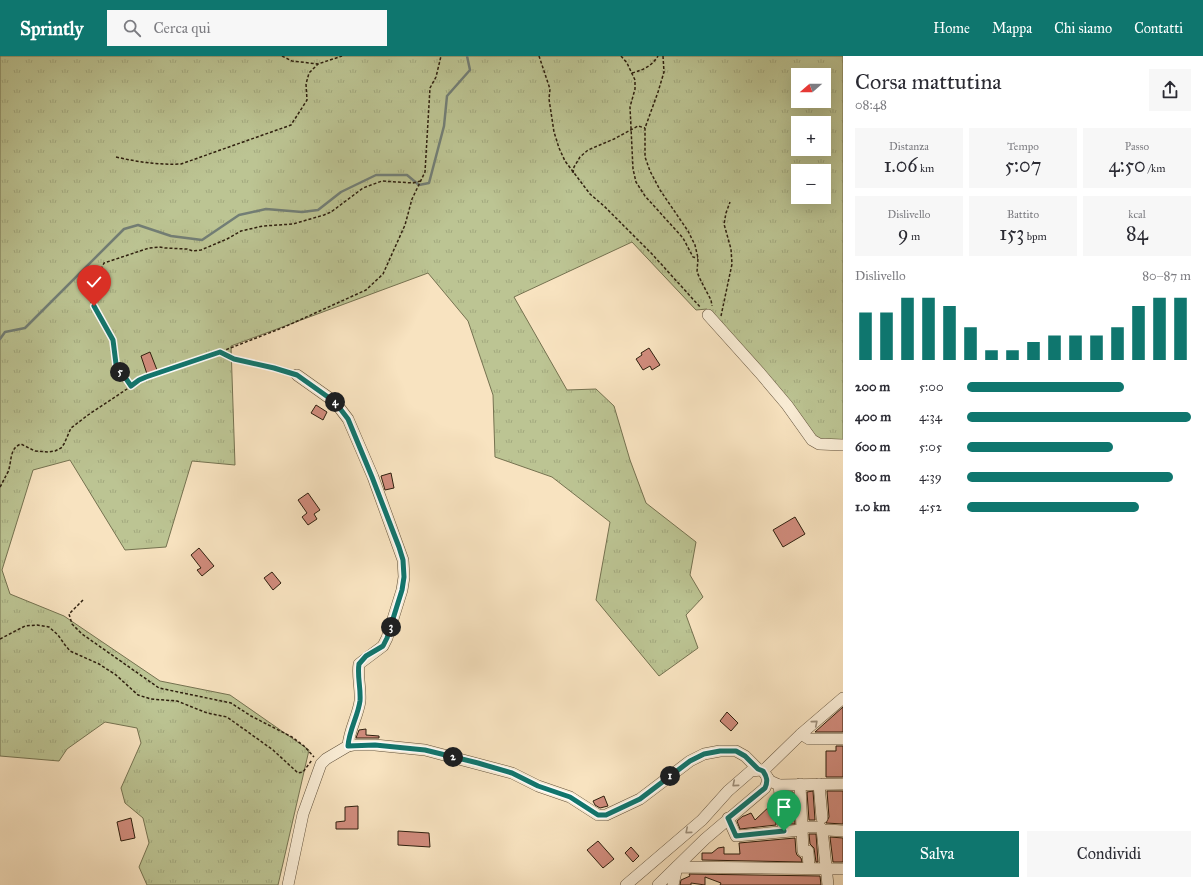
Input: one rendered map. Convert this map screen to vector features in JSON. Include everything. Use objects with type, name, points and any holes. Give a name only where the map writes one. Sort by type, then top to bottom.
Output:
[{"type":"street","points":[[712,320],[783,400],[812,440],[819,444],[843,444]]},
{"type":"street","points":[[297,375],[335,402],[348,419],[372,477],[403,560],[404,577],[402,590],[387,638],[383,646],[366,656],[359,664],[357,674],[360,702],[351,729],[348,746]]},
{"type":"street","points":[[626,885],[702,820],[720,800],[751,771],[761,769],[843,698]]},
{"type":"street","points":[[801,734],[809,739],[843,739]]},
{"type":"street","points":[[288,885],[303,814],[321,764],[326,759],[348,746],[375,745],[425,750],[478,763],[512,773],[538,786],[570,797],[598,815],[606,815],[640,799],[690,761],[704,754],[720,751],[736,751],[745,756],[761,769],[774,784],[843,784]]},
{"type":"street","points":[[658,885],[728,818],[765,788],[767,783],[761,769]]},
{"type":"street","points":[[800,784],[803,852],[808,851],[809,868]]},
{"type":"street","points":[[819,784],[824,826],[828,885]]},
{"type":"street","points":[[779,785],[783,826]]},
{"type":"street","points":[[720,800],[725,802],[730,808],[738,810]]},
{"type":"street","points":[[728,818],[736,836],[824,826],[843,831]]},
{"type":"street","points":[[677,867],[843,869]]},
{"type":"street","points":[[673,885],[677,867]]},
{"type":"path","points":[[282,56],[292,61],[318,64]]},
{"type":"path","points":[[116,157],[138,162],[181,164],[291,125],[307,100],[306,84],[309,72],[318,64],[342,56]]},
{"type":"path","points":[[0,487],[8,473],[14,447],[21,444],[35,451],[55,451],[61,448],[71,428],[139,380],[220,352],[282,328],[366,290],[384,274],[405,225],[412,199],[425,172],[430,88],[436,77],[441,56]]},
{"type":"path","points":[[539,56],[550,89],[552,116],[558,143],[565,161],[590,194],[652,254],[712,320]]},
{"type":"path","points":[[621,56],[635,80],[635,89],[630,107],[633,169],[636,182],[645,196],[683,238],[693,258],[698,258]]},
{"type":"path","points":[[632,73],[642,70],[658,56]]},
{"type":"path","points":[[663,56],[664,72],[645,128],[645,157],[650,171],[660,190],[688,231],[695,245],[698,258],[697,272],[711,300],[713,310],[712,320]]},
{"type":"path","points":[[573,173],[574,167],[580,157],[588,150],[614,139],[638,126],[645,128]]},
{"type":"path","points":[[131,386],[116,364],[112,337],[102,322],[97,309],[91,302],[95,282],[104,263],[124,258],[133,253],[149,248],[159,247],[201,250],[227,239],[241,231],[263,226],[293,224],[324,215],[331,212],[363,188],[382,181],[413,183],[421,181]]},
{"type":"path","points":[[712,320],[722,316],[732,264],[731,249],[724,224],[730,202]]},
{"type":"path","points":[[220,352],[234,359],[297,375]]},
{"type":"path","points":[[82,600],[69,614],[72,624],[82,634],[146,680],[159,688],[231,703],[251,716],[292,737],[304,746],[314,757],[326,759]]},
{"type":"path","points":[[0,639],[25,626],[37,625],[49,627],[58,635],[70,651],[99,664],[116,675],[138,694],[151,699],[177,701],[207,713],[227,718],[273,750],[298,773],[303,772],[314,757]]},
{"type":"green space","points":[[0,56],[843,56],[843,442],[814,438],[764,372],[707,309],[696,310],[632,242],[514,297],[567,390],[596,389],[614,406],[630,460],[646,503],[696,542],[690,575],[703,597],[686,615],[698,648],[659,676],[596,600],[610,522],[552,477],[495,457],[493,395],[468,321],[428,273],[231,346],[235,465],[192,461],[166,547],[125,550],[70,460],[33,470],[2,570],[10,594],[64,616],[160,681],[230,695],[309,750],[278,885],[147,885],[139,867],[149,843],[143,818],[125,803],[121,788],[141,743],[137,728],[105,722],[67,749],[59,761],[0,756]]},
{"type":"building","points":[[649,348],[660,365],[652,370],[650,366],[643,370],[636,359],[642,355],[641,353]]},
{"type":"building","points":[[150,352],[157,370],[147,374],[141,356]]},
{"type":"building","points":[[316,405],[327,412],[323,420],[311,413]]},
{"type":"building","points":[[391,473],[394,488],[385,490],[381,476]]},
{"type":"building","points":[[308,493],[320,510],[314,514],[317,519],[308,525],[302,517],[307,513],[298,500]]},
{"type":"building","points":[[795,517],[805,534],[783,547],[773,530]]},
{"type":"building","points":[[199,548],[214,566],[202,576],[197,570],[201,568],[191,555]]},
{"type":"building","points":[[272,572],[281,583],[273,590],[264,578]]},
{"type":"building","points":[[843,707],[843,732],[815,732],[834,715]]},
{"type":"building","points":[[727,712],[738,723],[731,731],[720,721]]},
{"type":"building","points":[[366,729],[366,735],[379,736],[379,738],[356,738],[359,730]]},
{"type":"building","points":[[836,746],[843,746],[843,777],[826,777],[826,751],[836,751]]},
{"type":"building","points":[[813,791],[815,820],[809,820],[807,792]]},
{"type":"building","points":[[827,791],[843,791],[843,824],[826,823],[829,817]]},
{"type":"building","points":[[787,792],[793,792],[795,824],[790,824]]},
{"type":"building","points":[[604,796],[608,806],[600,808],[595,805],[593,801]]},
{"type":"building","points":[[772,804],[774,804],[776,825],[740,829],[737,821],[743,816],[751,813],[755,820]]},
{"type":"building","points":[[358,806],[358,829],[336,829],[336,822],[345,821],[345,807]]},
{"type":"building","points":[[131,818],[135,838],[121,841],[117,822]]},
{"type":"building","points":[[398,831],[429,833],[430,847],[398,845]]},
{"type":"building","points":[[809,834],[816,834],[818,862],[816,862],[814,848],[810,844]]},
{"type":"building","points":[[830,837],[843,838],[843,862],[833,862]]},
{"type":"building","points":[[795,838],[796,852],[801,858],[802,862],[702,860],[702,853],[712,853],[718,848],[724,847],[724,854],[740,854],[739,843]]},
{"type":"building","points":[[598,841],[614,859],[603,868],[587,850]]},
{"type":"building","points":[[631,847],[639,856],[633,862],[625,853]]},
{"type":"building","points":[[689,874],[820,876],[821,885],[720,885],[721,883],[705,877],[705,885],[691,883],[691,885],[680,885],[681,880],[690,876]]},
{"type":"waterway","points":[[0,339],[5,332],[25,328],[124,229],[138,225],[171,236],[202,240],[239,215],[266,209],[302,212],[318,210],[341,192],[376,175],[407,175],[419,185],[429,183],[444,126],[447,96],[470,70],[467,56]]},
{"type":"route","points":[[94,306],[113,340],[114,361],[131,386],[146,377],[220,352],[234,359],[297,375],[335,402],[348,419],[399,547],[403,560],[404,577],[396,613],[383,646],[366,656],[359,664],[357,674],[360,702],[351,729],[348,746],[375,745],[425,750],[478,763],[512,773],[538,786],[570,797],[598,815],[606,815],[640,799],[690,761],[704,754],[720,751],[736,751],[750,760],[758,769],[763,771],[767,777],[767,783],[765,788],[728,818],[736,836],[784,831]]}]
